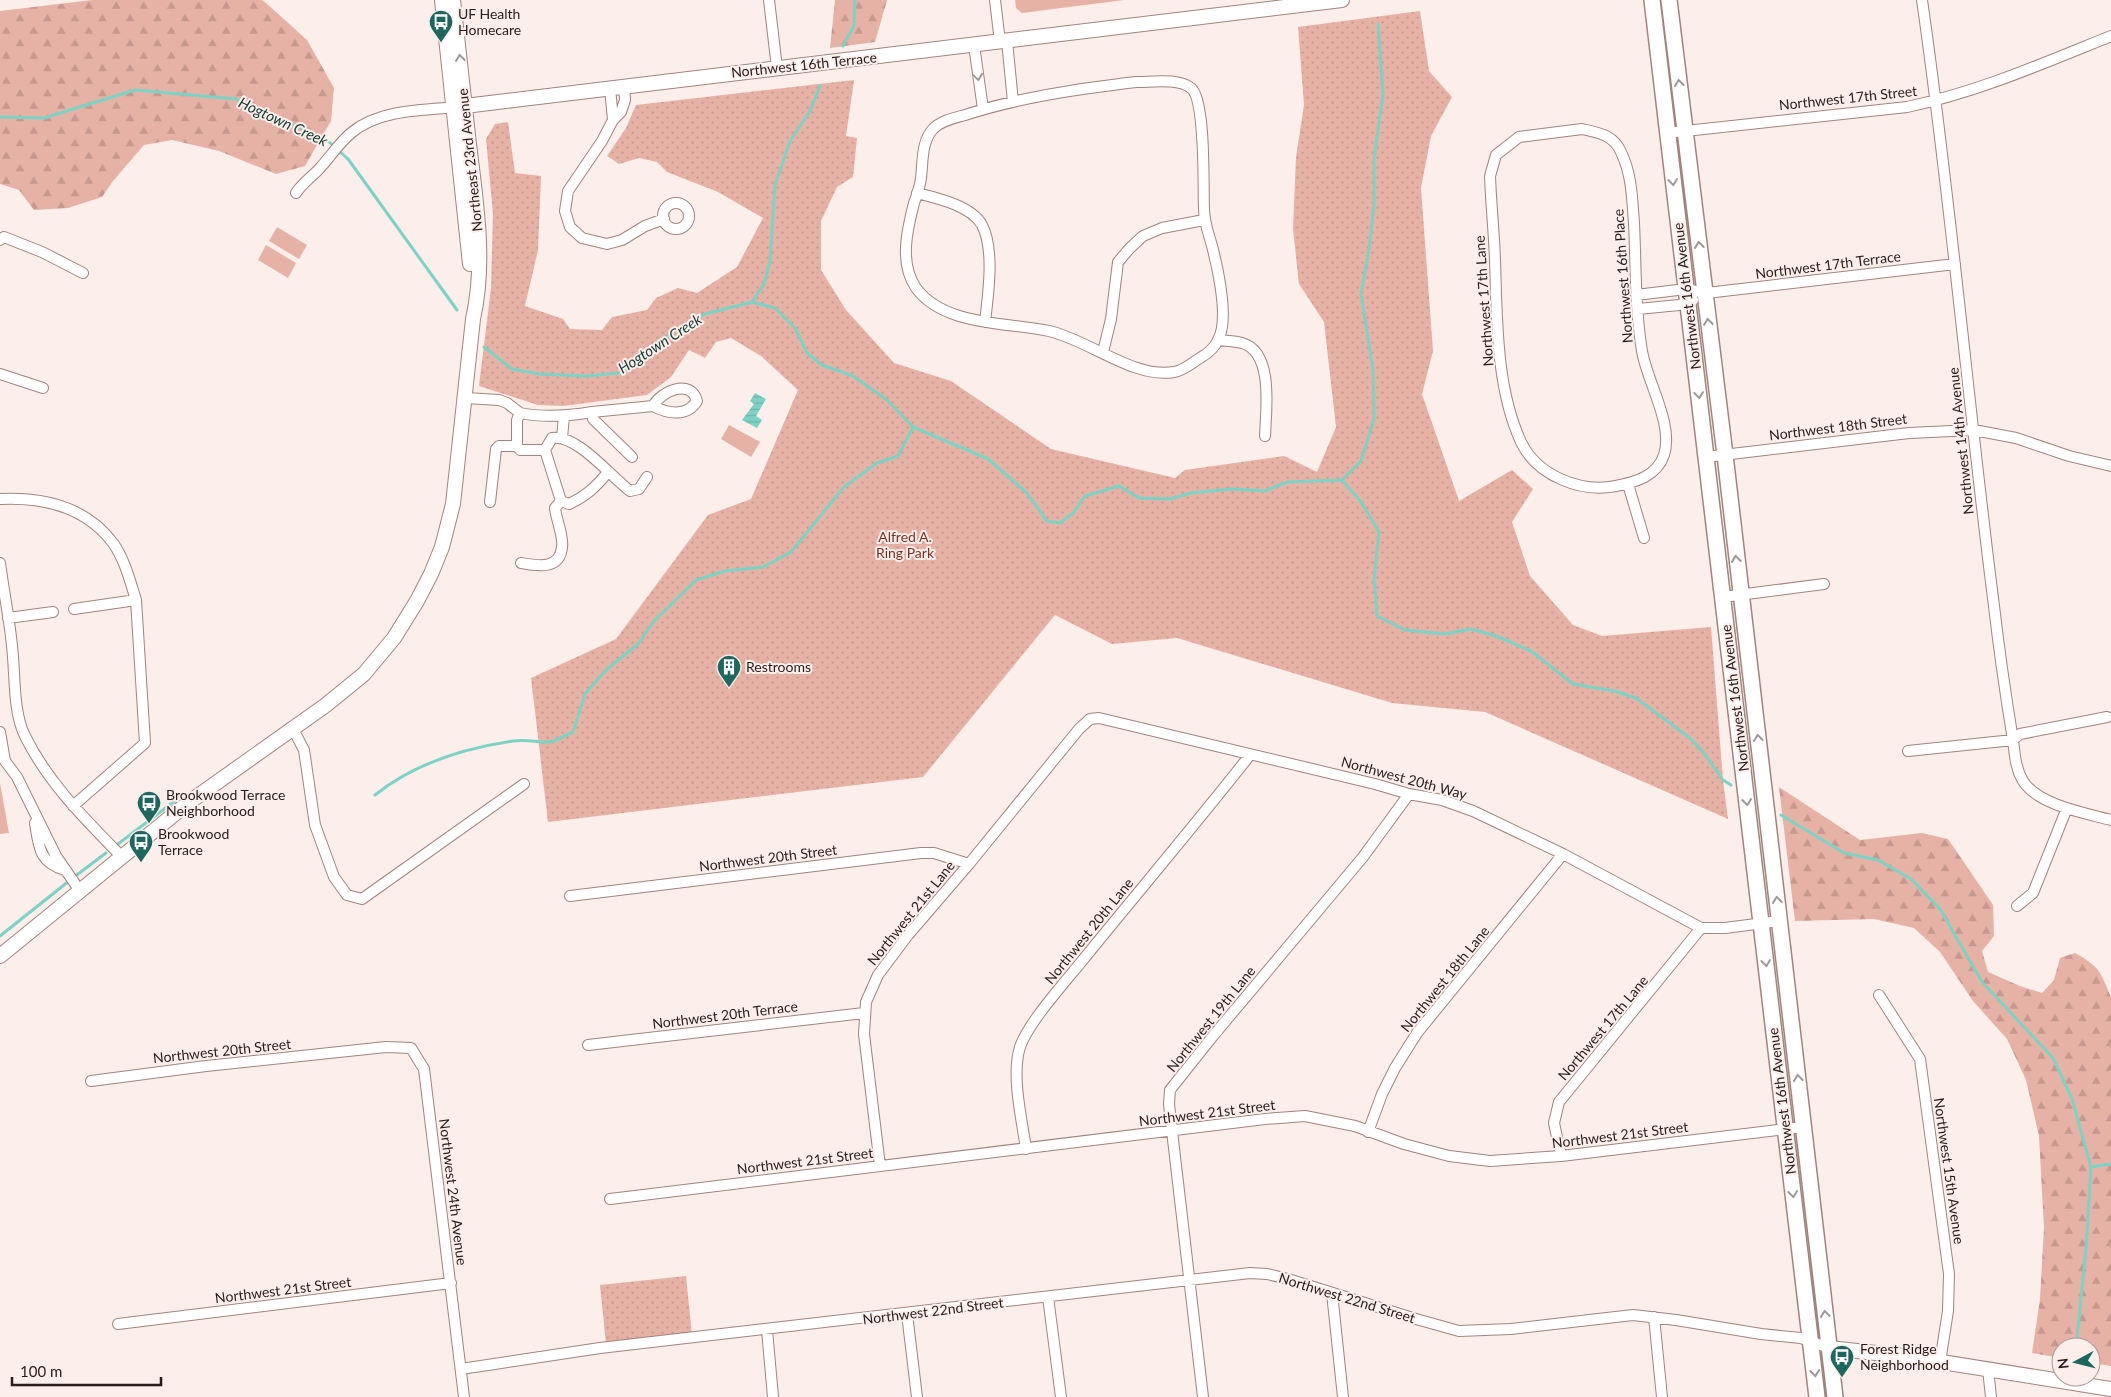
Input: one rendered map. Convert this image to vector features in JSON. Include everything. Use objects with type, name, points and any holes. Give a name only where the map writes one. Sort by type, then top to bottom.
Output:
[{"type":"main road","name":"Northwest 16th Avenue","points":[[1652,0],[1817,1397]]},
{"type":"main road","name":"Northwest 16th Avenue","points":[[1670,0],[1835,1397]]},
{"type":"main road","points":[[1742,762],[1760,760]]},
{"type":"street","name":"Northeast 23rd Avenue","points":[[0,956],[188,803],[326,706],[364,674],[406,620],[428,581],[442,547],[452,504],[466,398],[473,319],[478,299],[479,244],[442,0]]},
{"type":"street","name":"Northeast 23rd Avenue","points":[[453,0],[459,107]]},
{"type":"street","points":[[769,0],[777,68]]},
{"type":"street","points":[[995,0],[1004,42],[1013,102]]},
{"type":"street","name":"Northwest 16th Terrace","points":[[296,192],[302,183],[318,171],[351,133],[374,120],[391,114],[974,46],[1342,0]]},
{"type":"street","name":"Northwest 14th Avenue","points":[[1922,0],[1936,101],[2002,675],[2016,764],[2024,782],[2041,796],[2067,808],[2111,820]]},
{"type":"street","name":"Northwest 17th Street","points":[[1668,133],[1907,108],[1968,92],[2111,36]]},
{"type":"street","points":[[974,46],[982,109]]},
{"type":"street","points":[[1136,82],[1179,83],[1192,88],[1199,99],[1204,220],[1214,253],[1223,323],[1218,340],[1206,354],[1176,372],[1154,373],[1133,367],[1066,335],[1023,326],[960,317],[931,304],[915,286],[908,270],[906,244],[924,149],[932,130],[947,120],[1013,102],[1069,90],[1136,82]]},
{"type":"street","points":[[617,87],[623,108],[613,120],[568,191],[565,211],[570,227],[582,238],[607,244],[622,240],[645,226],[664,219]]},
{"type":"street","name":"Northwest 17th Lane","points":[[1582,129],[1519,137],[1496,155],[1490,176],[1497,326],[1503,378],[1511,412],[1521,442],[1533,459],[1549,472],[1579,486],[1603,488],[1628,484]]},
{"type":"street","name":"Northwest 16th Place","points":[[1582,129],[1610,137],[1620,150],[1630,172],[1636,295],[1642,352],[1653,391],[1663,416],[1666,440],[1664,454],[1657,469],[1644,478],[1628,484]]},
{"type":"street","points":[[917,193],[941,199],[967,210],[982,224],[988,243],[989,264],[989,293],[985,322]]},
{"type":"street","points":[[1104,352],[1111,318],[1118,262],[1143,236],[1162,228],[1204,220]]},
{"type":"street","points":[[0,240],[4,237],[34,249],[83,273]]},
{"type":"street","name":"Northwest 17th Terrace","points":[[1687,296],[1955,264]]},
{"type":"street","points":[[1636,295],[1687,296]]},
{"type":"street","points":[[1638,309],[1687,296]]},
{"type":"street","points":[[1218,340],[1244,343],[1258,354],[1265,370],[1266,436]]},
{"type":"street","points":[[0,374],[43,388]]},
{"type":"street","points":[[466,398],[499,400],[520,412],[564,416],[592,412],[623,411],[653,406]]},
{"type":"street","points":[[520,412],[517,420],[517,446],[520,450],[545,450]]},
{"type":"street","points":[[592,412],[593,419],[632,458]]},
{"type":"street","points":[[562,438],[564,416]]},
{"type":"street","name":"Northwest 18th Street","points":[[1706,457],[1909,433],[1974,430],[2016,438],[2069,456],[2111,466]]},
{"type":"street","points":[[561,501],[545,450],[552,438],[562,438],[580,448],[630,491],[639,489],[647,477]]},
{"type":"street","points":[[490,502],[496,449],[499,446],[517,446]]},
{"type":"street","points":[[561,501],[569,504],[583,498],[595,489],[608,472]]},
{"type":"street","points":[[1628,484],[1644,538]]},
{"type":"street","points":[[0,499],[38,500],[64,506],[90,520],[113,544],[126,568],[136,600],[146,743],[73,806]]},
{"type":"street","points":[[521,563],[542,567],[552,564],[558,559],[563,546],[555,508],[561,501]]},
{"type":"street","points":[[0,563],[13,656],[15,698],[24,735],[51,778],[73,806],[122,857]]},
{"type":"street","points":[[1723,597],[1824,584]]},
{"type":"street","points":[[74,609],[136,600]]},
{"type":"street","points":[[8,618],[53,612]]},
{"type":"street","points":[[1908,750],[2013,740],[2020,734],[2108,717]]},
{"type":"street","name":"Northwest 20th Way","points":[[1090,719],[1099,718],[1375,784],[1409,794],[1442,800],[1473,810],[1563,854],[1701,928],[1725,928],[1779,921]]},
{"type":"street","name":"Northwest 21st Lane","points":[[880,1166],[864,1034],[866,1002],[878,975],[908,935],[969,864],[1067,743],[1090,719]]},
{"type":"street","points":[[293,729],[304,750],[315,825],[334,877],[347,895],[362,899],[524,784]]},
{"type":"street","points":[[0,732],[5,761],[17,777],[33,812],[65,870],[80,890]]},
{"type":"street","name":"Northwest 20th Lane","points":[[1026,1149],[1017,1066],[1020,1047],[1024,1039],[1033,1024],[1064,984],[1250,755]]},
{"type":"street","name":"Northwest 19th Lane","points":[[1203,1397],[1169,1104],[1170,1090],[1362,857],[1409,794]]},
{"type":"street","points":[[2017,906],[2034,893],[2067,808]]},
{"type":"street","name":"Northwest 20th Street","points":[[570,896],[921,853],[934,853],[969,864]]},
{"type":"street","name":"Northwest 18th Lane","points":[[1368,1132],[1382,1094],[1395,1068],[1418,1033],[1563,854]]},
{"type":"street","name":"Northwest 17th Lane","points":[[1561,1156],[1554,1123],[1559,1102],[1701,928]]},
{"type":"street","name":"Northwest 15th Avenue","points":[[1879,995],[1920,1059],[1949,1274],[1948,1311],[1940,1362]]},
{"type":"street","name":"Northwest 20th Terrace","points":[[588,1045],[864,1013]]},
{"type":"street","name":"Northwest 24th Avenue","points":[[356,1050],[386,1047],[410,1048],[424,1069],[464,1397]]},
{"type":"street","name":"Northwest 20th Street","points":[[90,1081],[356,1050]]},
{"type":"street","name":"Northwest 21st Street","points":[[610,1199],[1265,1119],[1305,1116],[1355,1126],[1368,1132],[1449,1156],[1490,1162],[1561,1156],[1803,1127]]},
{"type":"street","name":"Northwest 22nd Street","points":[[461,1369],[600,1348],[1232,1275],[1267,1274],[1416,1320],[1459,1331],[1511,1329],[1633,1315],[1801,1338],[1829,1348],[1940,1362],[2111,1388]]},
{"type":"street","name":"Northwest 21st Street","points":[[118,1324],[451,1283]]},
{"type":"street","points":[[1332,1294],[1343,1397]]},
{"type":"street","points":[[1048,1297],[1061,1397]]},
{"type":"street","points":[[907,1314],[917,1397]]},
{"type":"street","points":[[1654,1317],[1662,1397]]},
{"type":"street","points":[[766,1330],[774,1397]]},
{"type":"street","points":[[1988,1369],[1991,1397]]},
{"type":"green space","points":[[92,0],[262,0],[266,3],[307,40],[334,88],[331,121],[305,166],[276,174],[219,151],[172,140],[144,145],[102,197],[68,208],[34,210],[19,190],[0,184],[0,11]]},
{"type":"green space","points":[[835,0],[887,0],[875,42],[830,48]]},
{"type":"green space","points":[[1015,0],[1124,0],[1022,13],[1016,8]]},
{"type":"green space","name":"Alfred A. Ring Park","points":[[1420,11],[1429,71],[1452,97],[1431,136],[1421,188],[1433,351],[1422,394],[1459,501],[1512,470],[1533,489],[1512,522],[1530,576],[1573,625],[1602,636],[1711,627],[1723,780],[1728,819],[1485,712],[1392,703],[1177,638],[1112,644],[1055,615],[923,777],[548,822],[531,678],[616,639],[708,515],[751,499],[798,390],[761,356],[731,338],[716,342],[705,358],[689,350],[671,377],[647,395],[563,406],[538,405],[479,386],[491,288],[493,214],[486,139],[495,124],[508,122],[515,173],[541,176],[538,250],[525,306],[563,319],[570,329],[602,330],[612,317],[647,310],[656,298],[678,288],[697,293],[737,267],[763,218],[718,192],[667,172],[657,162],[639,158],[619,164],[607,156],[626,128],[636,105],[854,80],[846,136],[857,138],[853,177],[837,187],[821,221],[821,270],[846,310],[894,363],[951,381],[1051,449],[1175,478],[1185,470],[1284,456],[1317,472],[1336,427],[1324,322],[1299,284],[1293,229],[1296,157],[1304,105],[1298,27]]},
{"type":"green space","points":[[277,227],[307,245],[299,259],[269,241]]},
{"type":"green space","points":[[266,245],[296,263],[288,278],[258,260]]},
{"type":"green space","points":[[729,425],[760,442],[751,457],[721,439]]},
{"type":"green space","points":[[0,783],[9,833],[0,834]]},
{"type":"green space","points":[[1779,787],[1860,840],[1922,833],[1948,839],[1993,905],[1994,936],[1982,951],[1988,972],[2042,993],[2054,980],[2060,958],[2075,953],[2090,962],[2101,975],[2111,997],[2111,1366],[2101,1364],[2101,1337],[2051,1337],[2051,1356],[2032,1353],[2040,1299],[2044,1228],[2039,1136],[2026,1080],[2007,1039],[1973,1001],[1940,952],[1914,928],[1874,919],[1795,921]]},
{"type":"green space","points":[[686,1276],[692,1335],[606,1344],[600,1285]]},
{"type":"water","points":[[755,393],[766,399],[756,416],[762,420],[757,428],[742,420],[754,404],[750,401]]},
{"type":"waterway","points":[[843,46],[854,26],[855,0]]},
{"type":"waterway","points":[[1342,480],[1361,461],[1374,419],[1373,370],[1361,294],[1374,204],[1374,158],[1383,94],[1378,24]]},
{"type":"waterway","points":[[752,302],[764,284],[770,261],[775,185],[790,141],[810,111],[820,86]]},
{"type":"waterway","name":"Hogtown Creek","points":[[0,117],[44,118],[135,90],[236,99],[327,140],[348,159],[457,310]]},
{"type":"waterway","points":[[752,302],[775,308],[795,328],[807,353],[822,365],[853,376],[887,400],[913,427],[988,459],[1026,492],[1047,521],[1060,523],[1073,513],[1085,496],[1119,486],[1139,498],[1170,499],[1191,493],[1232,489],[1265,491],[1287,482],[1342,480],[1361,502],[1379,532],[1374,579],[1377,616],[1405,630],[1445,634],[1471,629],[1496,636],[1531,651],[1573,684],[1614,691],[1636,698],[1691,739],[1723,780],[1731,785]]},
{"type":"waterway","name":"Hogtown Creek","points":[[484,347],[512,369],[539,374],[586,376],[620,373],[674,331],[705,314],[752,302]]},
{"type":"waterway","points":[[375,795],[407,774],[458,753],[517,740],[551,742],[573,732],[585,694],[606,670],[638,644],[654,621],[696,580],[725,571],[763,567],[791,552],[844,487],[877,463],[898,456],[913,427]]},
{"type":"waterway","points":[[118,844],[184,794]]},
{"type":"waterway","points":[[1781,815],[1844,853],[1878,860],[1911,879],[1940,909],[1982,982],[2053,1058],[2072,1099],[2091,1167],[2111,1164]]},
{"type":"waterway","points":[[74,877],[106,853]]},
{"type":"waterway","points":[[0,936],[69,881]]},
{"type":"waterway","points":[[2077,1337],[2086,1249],[2091,1167]]},
{"type":"place","name":"UF Health Homecare","points":[[441,43]]},
{"type":"place","name":"Restrooms","points":[[729,688]]},
{"type":"place","name":"Brookwood Terrace Neighborhood","points":[[149,824]]},
{"type":"place","name":"Brookwood Terrace","points":[[141,863]]},
{"type":"place","name":"Forest Ridge Neighborhood","points":[[1842,1378]]}]
